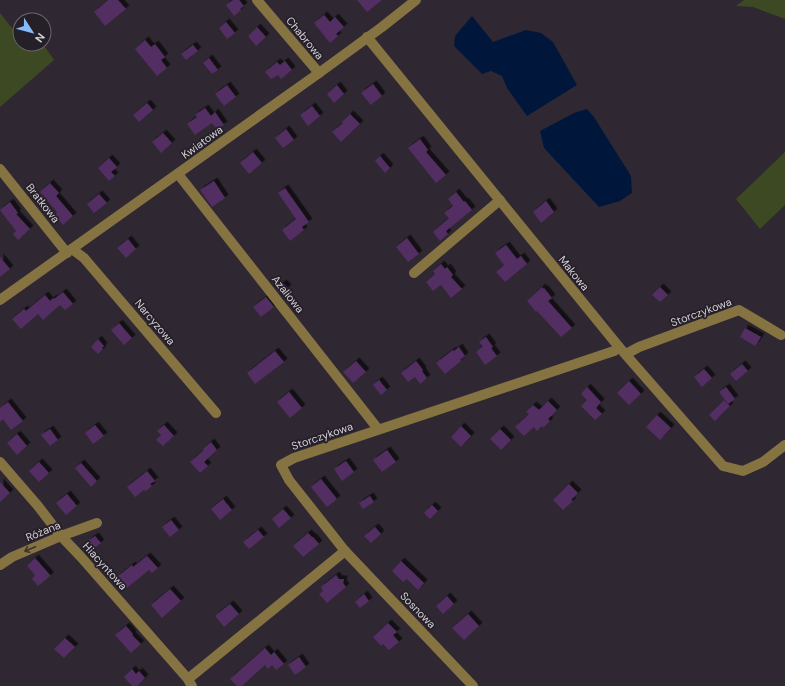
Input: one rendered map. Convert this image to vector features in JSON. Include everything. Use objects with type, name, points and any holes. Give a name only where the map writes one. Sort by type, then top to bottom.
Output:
[{"type":"street","name":"Chabrowa","points":[[257,0],[319,73]]},
{"type":"street","name":"Kwiatowa","points":[[0,300],[319,73],[416,0]]},
{"type":"street","name":"Makowa","points":[[367,37],[623,351],[723,466],[743,471],[763,462],[785,445]]},
{"type":"street","name":"Bratkowa","points":[[0,169],[70,251]]},
{"type":"street","name":"Azaliowa","points":[[178,174],[378,430]]},
{"type":"street","points":[[414,273],[500,200]]},
{"type":"street","name":"Narcyzowa","points":[[70,251],[84,258],[216,413]]},
{"type":"street","name":"Storczykowa","points":[[345,552],[289,480],[281,465],[294,458],[614,351],[623,351],[639,347],[739,310],[781,335]]},
{"type":"street","name":"Hiacyntowa","points":[[0,462],[38,506],[61,536],[189,683]]},
{"type":"street","name":"Różana","points":[[0,565],[12,557],[61,536],[97,523]]},
{"type":"street","points":[[189,683],[345,552]]},
{"type":"street","name":"Sosnowa","points":[[345,552],[473,686]]},
{"type":"green space","points":[[744,0],[785,0],[785,19],[753,7],[736,6]]},
{"type":"green space","points":[[0,13],[12,28],[12,52],[48,52],[54,60],[0,107]]},
{"type":"green space","points":[[785,152],[785,205],[760,229],[736,199]]},
{"type":"water","points":[[472,16],[493,42],[526,30],[541,33],[553,42],[577,85],[527,116],[507,88],[502,76],[491,71],[482,74],[454,46],[455,36]]},
{"type":"water","points":[[587,109],[594,117],[631,176],[632,193],[620,201],[599,207],[544,148],[540,131],[574,113]]},
{"type":"building","points":[[108,0],[118,0],[126,9],[105,26],[94,12]]},
{"type":"building","points":[[233,0],[239,0],[244,6],[234,16],[226,5]]},
{"type":"building","points":[[357,0],[382,0],[367,12]]},
{"type":"building","points":[[324,15],[330,22],[335,17],[344,27],[336,34],[338,36],[330,43],[314,23]]},
{"type":"building","points":[[226,22],[235,33],[227,39],[219,28]]},
{"type":"building","points":[[257,27],[266,37],[256,46],[248,36]]},
{"type":"building","points":[[145,40],[151,47],[155,44],[165,57],[161,60],[167,68],[157,76],[135,49]]},
{"type":"building","points":[[193,45],[198,51],[186,60],[181,54]]},
{"type":"building","points":[[209,58],[218,70],[212,74],[203,63]]},
{"type":"building","points":[[285,61],[292,70],[281,79],[278,75],[271,79],[265,72],[277,62],[280,65]]},
{"type":"building","points":[[373,84],[382,96],[371,105],[361,93]]},
{"type":"building","points":[[227,85],[236,97],[224,106],[215,94]]},
{"type":"building","points":[[337,85],[344,94],[334,103],[327,94]]},
{"type":"building","points":[[147,103],[153,110],[139,122],[133,115]]},
{"type":"building","points":[[312,106],[320,116],[308,126],[300,115]]},
{"type":"building","points":[[205,108],[211,116],[215,112],[224,125],[217,129],[212,123],[195,135],[187,124],[197,117],[195,115]]},
{"type":"building","points":[[350,114],[360,124],[341,142],[332,132],[343,123],[342,122]]},
{"type":"building","points":[[286,129],[294,140],[283,148],[275,138]]},
{"type":"building","points":[[163,133],[172,143],[161,153],[152,142]]},
{"type":"building","points":[[420,139],[428,150],[426,152],[446,175],[436,183],[408,148]]},
{"type":"building","points":[[253,152],[262,163],[249,174],[240,163]]},
{"type":"building","points":[[380,156],[390,168],[385,173],[375,161]]},
{"type":"building","points":[[109,158],[117,167],[111,172],[115,176],[109,181],[98,168]]},
{"type":"building","points":[[214,181],[225,198],[212,207],[200,190]]},
{"type":"building","points":[[50,183],[59,193],[56,196],[73,216],[63,225],[55,215],[57,212],[40,192]]},
{"type":"building","points":[[285,188],[309,222],[302,227],[304,230],[290,241],[282,230],[296,219],[278,193]]},
{"type":"building","points":[[456,192],[472,210],[446,231],[448,234],[440,241],[433,232],[449,218],[444,213],[453,206],[448,199]]},
{"type":"building","points":[[99,194],[107,203],[94,213],[87,204]]},
{"type":"building","points":[[546,201],[554,212],[541,223],[533,212]]},
{"type":"building","points":[[10,202],[18,213],[16,214],[30,229],[18,240],[13,234],[16,231],[0,210]]},
{"type":"building","points":[[407,238],[419,254],[408,262],[396,247]]},
{"type":"building","points":[[128,239],[136,249],[126,258],[117,248]]},
{"type":"building","points":[[506,245],[517,259],[521,256],[527,264],[505,282],[496,272],[504,265],[495,253]]},
{"type":"building","points":[[0,257],[10,269],[0,277]]},
{"type":"building","points":[[441,264],[445,269],[447,267],[453,275],[451,277],[462,289],[451,298],[441,285],[433,291],[426,282],[435,274],[433,271]]},
{"type":"building","points":[[283,283],[288,288],[281,294],[276,289]]},
{"type":"building","points":[[542,287],[552,298],[548,301],[572,328],[561,337],[527,301]]},
{"type":"building","points":[[660,287],[668,295],[660,302],[652,295]]},
{"type":"building","points":[[63,292],[73,304],[65,310],[60,305],[43,320],[38,314],[21,329],[12,319],[24,309],[26,311],[45,295],[50,301]]},
{"type":"building","points":[[266,297],[274,307],[261,317],[253,307]]},
{"type":"building","points":[[119,323],[132,338],[124,345],[111,330]]},
{"type":"building","points":[[745,328],[761,337],[755,346],[740,337]]},
{"type":"building","points":[[486,337],[497,356],[485,365],[476,352],[483,346],[479,342]]},
{"type":"building","points":[[98,339],[104,346],[98,354],[91,347]]},
{"type":"building","points":[[459,347],[465,356],[445,374],[436,363]]},
{"type":"building","points":[[275,351],[284,362],[255,384],[247,373]]},
{"type":"building","points":[[356,361],[366,372],[353,383],[343,372]]},
{"type":"building","points":[[416,361],[427,378],[420,384],[415,377],[408,382],[401,373]]},
{"type":"building","points":[[742,364],[748,371],[736,381],[730,374]]},
{"type":"building","points":[[704,369],[712,378],[702,387],[694,377]]},
{"type":"building","points":[[379,380],[387,390],[381,395],[373,385]]},
{"type":"building","points":[[629,381],[641,394],[629,405],[617,393]]},
{"type":"building","points":[[587,387],[601,402],[596,408],[602,414],[595,420],[581,406],[587,400],[581,394]]},
{"type":"building","points":[[726,387],[735,399],[728,404],[719,392]]},
{"type":"building","points":[[289,392],[302,408],[290,418],[277,402]]},
{"type":"building","points":[[724,400],[730,406],[715,421],[709,415]]},
{"type":"building","points":[[548,401],[557,410],[548,419],[550,421],[543,428],[542,426],[537,431],[534,427],[524,436],[515,427],[529,414],[526,412],[533,405],[539,410]]},
{"type":"building","points":[[8,402],[23,421],[11,430],[3,419],[0,422],[0,408]]},
{"type":"building","points":[[657,415],[671,428],[660,440],[646,427]]},
{"type":"building","points":[[95,425],[104,436],[93,444],[85,433]]},
{"type":"building","points":[[164,425],[174,436],[163,446],[156,440],[161,435],[157,431]]},
{"type":"building","points":[[461,426],[471,436],[461,447],[451,437]]},
{"type":"building","points":[[50,429],[58,440],[50,446],[41,435]]},
{"type":"building","points":[[500,429],[511,440],[501,450],[490,439]]},
{"type":"building","points":[[17,434],[27,446],[17,455],[7,443]]},
{"type":"building","points":[[211,442],[217,450],[204,462],[208,466],[200,473],[190,462]]},
{"type":"building","points":[[387,450],[396,462],[382,472],[373,460]]},
{"type":"building","points":[[346,461],[354,472],[342,481],[334,469]]},
{"type":"building","points":[[39,462],[49,473],[39,482],[29,471]]},
{"type":"building","points":[[81,463],[97,481],[91,487],[75,468]]},
{"type":"building","points":[[147,471],[155,481],[150,484],[152,486],[146,491],[144,490],[135,497],[127,487]]},
{"type":"building","points":[[321,479],[337,499],[327,507],[311,487]]},
{"type":"building","points":[[0,482],[10,493],[0,502]]},
{"type":"building","points":[[569,484],[578,493],[571,500],[573,501],[563,510],[553,500]]},
{"type":"building","points":[[67,494],[77,506],[66,515],[56,503]]},
{"type":"building","points":[[370,496],[374,502],[363,509],[359,503]]},
{"type":"building","points":[[223,499],[232,510],[220,520],[211,509]]},
{"type":"building","points":[[432,505],[438,511],[430,519],[424,513]]},
{"type":"building","points":[[283,509],[291,518],[279,528],[272,519]]},
{"type":"building","points":[[171,520],[179,530],[170,537],[162,527]]},
{"type":"building","points":[[375,527],[381,534],[371,543],[364,536]]},
{"type":"building","points":[[258,530],[264,537],[249,549],[243,542]]},
{"type":"building","points":[[308,533],[319,544],[303,557],[293,546]]},
{"type":"building","points":[[95,536],[101,543],[93,549],[88,541]]},
{"type":"building","points":[[147,556],[158,568],[152,573],[149,570],[127,588],[117,577],[132,565],[133,567]]},
{"type":"building","points":[[35,558],[50,575],[38,586],[32,579],[35,575],[27,566]]},
{"type":"building","points":[[401,561],[424,583],[418,590],[407,579],[403,582],[392,571]]},
{"type":"building","points":[[336,575],[339,579],[344,579],[343,583],[346,587],[327,603],[319,594],[323,591],[321,587]]},
{"type":"building","points":[[170,589],[181,601],[162,618],[151,605]]},
{"type":"building","points":[[364,594],[369,601],[360,608],[355,602]]},
{"type":"building","points":[[447,596],[454,604],[443,614],[436,606]]},
{"type":"building","points":[[230,604],[239,614],[224,627],[215,616]]},
{"type":"building","points":[[468,614],[479,626],[464,640],[452,628]]},
{"type":"building","points":[[388,623],[397,632],[393,635],[399,642],[389,650],[383,644],[381,646],[373,637]]},
{"type":"building","points":[[126,626],[141,644],[131,653],[115,635]]},
{"type":"building","points":[[65,638],[75,647],[64,658],[54,649]]},
{"type":"building","points":[[265,648],[271,655],[274,652],[284,664],[276,670],[272,665],[268,669],[265,665],[242,686],[237,686],[230,679]]},
{"type":"building","points":[[299,657],[306,667],[295,675],[288,665]]},
{"type":"building","points":[[132,669],[136,674],[139,671],[145,678],[137,686],[132,686],[124,677]]}]
